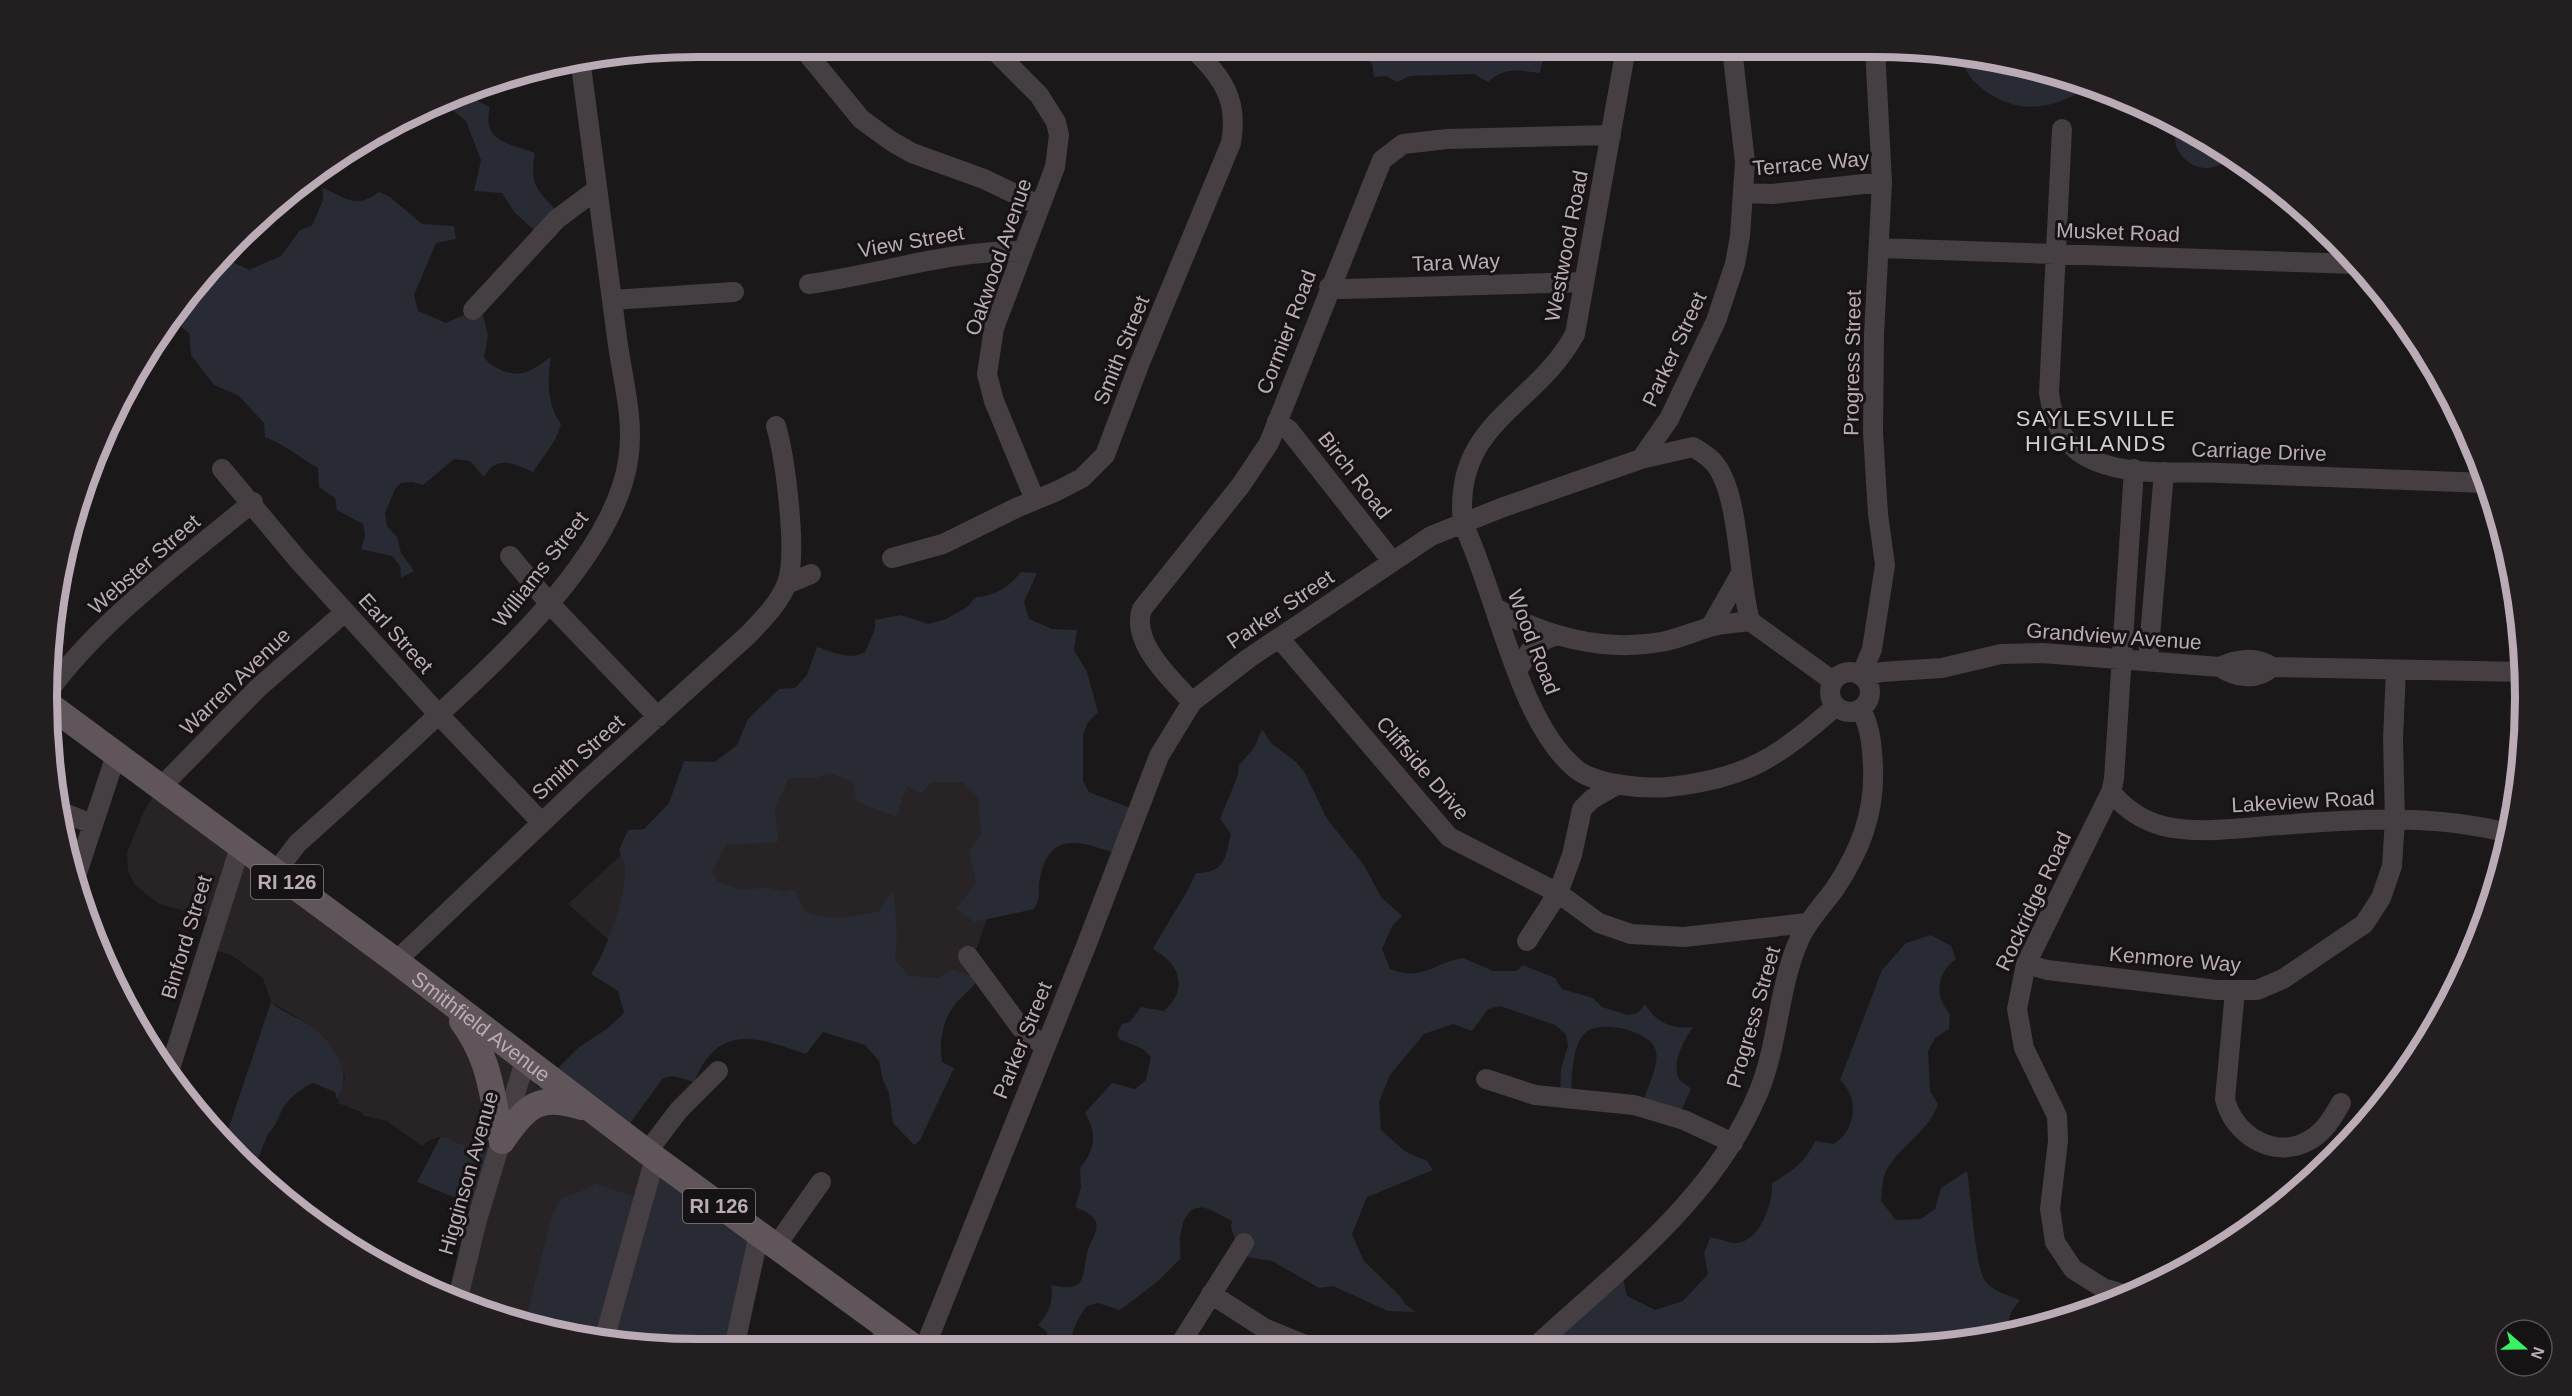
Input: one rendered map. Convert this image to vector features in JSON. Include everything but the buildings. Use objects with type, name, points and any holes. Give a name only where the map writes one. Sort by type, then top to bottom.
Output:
[{"type":"main road","name":"Smithfield Avenue","points":[[57,711],[396,961],[525,1061],[767,1240],[883,1337]]},
{"type":"main road","points":[[448,1002],[469,1032],[486,1063],[502,1141]]},
{"type":"main road","points":[[502,1141],[517,1119],[536,1103],[562,1102],[593,1111]]},
{"type":"street","points":[[810,57],[861,119],[891,141],[912,153],[984,179],[1040,206]]},
{"type":"street","name":"Oakwood Avenue","points":[[1000,57],[1039,95],[1058,128],[1055,167],[994,328],[987,374],[994,401],[1035,500]]},
{"type":"street","name":"Smith Street","points":[[892,558],[943,544],[1082,478],[1105,455],[1139,365],[1231,143],[1234,125],[1233,102],[1220,78],[1201,57]]},
{"type":"street","name":"Westwood Road","points":[[1463,524],[1462,483],[1474,452],[1492,426],[1547,372],[1567,348],[1580,317],[1584,282],[1624,57]]},
{"type":"street","name":"Parker Street","points":[[928,1339],[1159,756],[1192,702],[1227,674],[1431,536],[1641,459],[1669,419],[1716,321],[1728,288],[1740,236],[1745,193],[1745,162],[1733,57]]},
{"type":"street","name":"Progress Street","points":[[1862,676],[1872,649],[1885,575],[1873,432],[1874,335],[1882,182],[1875,57]]},
{"type":"street","name":"Williams Street","points":[[275,873],[297,844],[503,655],[549,603],[605,526],[623,485],[629,451],[629,411],[596,190],[581,68]]},
{"type":"street","name":"Carriage Drive","points":[[2062,129],[2058,254],[2049,393],[2056,425],[2065,439],[2084,455],[2109,466],[2134,469],[2164,472],[2477,483]]},
{"type":"street","name":"Cormier Road","points":[[1192,702],[1147,646],[1140,632],[1138,619],[1148,597],[1250,472],[1269,443],[1329,287],[1382,160],[1394,148],[1402,144],[1447,139],[1611,135]]},
{"type":"street","name":"Terrace Way","points":[[1745,193],[1772,194],[1882,182]]},
{"type":"street","points":[[473,310],[542,233],[596,190]]},
{"type":"street","name":"Musket Road","points":[[1879,248],[2345,264]]},
{"type":"street","name":"View Street","points":[[808,284],[886,271],[952,256],[1023,251]]},
{"type":"street","name":"Tara Way","points":[[1329,287],[1345,289],[1584,282]]},
{"type":"street","points":[[612,300],[734,292]]},
{"type":"street","points":[[1669,419],[1693,447],[1716,465],[1726,486],[1738,542],[1740,575],[1750,621],[1833,681]]},
{"type":"street","name":"Birch Road","points":[[1277,421],[1289,430],[1392,561]]},
{"type":"street","points":[[776,426],[782,448],[791,538],[791,570],[787,584]]},
{"type":"street","points":[[1641,459],[1693,447]]},
{"type":"street","name":"Earl Street","points":[[222,469],[253,502],[299,561],[345,612],[542,823]]},
{"type":"street","name":"Rockridge Road","points":[[2115,1291],[2103,1288],[2073,1269],[2055,1242],[2050,1209],[2058,1141],[2057,1116],[2029,1061],[2020,1035],[2017,1009],[2026,964],[2111,792],[2114,779],[2134,469]]},
{"type":"street","points":[[2148,660],[2164,472]]},
{"type":"street","name":"Webster Street","points":[[57,679],[71,660],[253,502]]},
{"type":"street","name":"Wood Road","points":[[1463,524],[1539,721],[1576,769],[1582,809],[1572,855],[1558,893],[1527,941]]},
{"type":"street","points":[[510,556],[549,603],[658,717]]},
{"type":"street","points":[[787,584],[811,574]]},
{"type":"street","points":[[1711,626],[1740,575]]},
{"type":"street","name":"Smith Street","points":[[396,961],[542,823],[748,635],[771,610],[787,584]]},
{"type":"street","points":[[1494,607],[1521,622],[1556,635],[1601,642],[1635,644],[1661,642],[1711,626],[1750,621]]},
{"type":"street","name":"Warren Avenue","points":[[161,787],[258,688],[345,612]]},
{"type":"street","points":[[1518,669],[1534,645],[1556,635]]},
{"type":"street","name":"Cliffside Drive","points":[[1280,639],[1449,837],[1558,893],[1599,923],[1631,934],[1704,936],[1808,923]]},
{"type":"street","name":"Grandview Avenue","points":[[1862,676],[1881,672],[1942,668],[2001,654],[2042,653],[2220,667],[2248,660],[2265,662],[2272,667],[2514,672]]},
{"type":"street","name":"Kenmore Way","points":[[2026,964],[2047,970],[2235,992],[2268,987],[2364,924],[2374,912],[2388,882],[2395,820],[2393,738],[2396,670]]},
{"type":"street","points":[[1847,673],[1862,676],[1868,686],[1868,700],[1861,710],[1848,712],[1836,706],[1830,697],[1833,681],[1847,673]]},
{"type":"street","points":[[1576,769],[1618,784],[1662,787],[1736,774],[1772,758],[1836,706]]},
{"type":"street","name":"Progress Street","points":[[1544,1339],[1618,1272],[1692,1198],[1733,1143],[1759,1090],[1769,1063],[1790,965],[1808,923],[1850,864],[1868,824],[1874,788],[1867,721],[1861,710]]},
{"type":"street","points":[[79,865],[116,755]]},
{"type":"street","points":[[1582,809],[1592,799],[1618,784]]},
{"type":"street","name":"Lakeview Road","points":[[2111,792],[2136,815],[2156,824],[2176,827],[2218,829],[2395,820],[2473,824],[2501,831]]},
{"type":"street","points":[[68,814],[92,824]]},
{"type":"street","name":"Binford Street","points":[[172,1063],[240,847]]},
{"type":"street","points":[[968,956],[1021,1028],[1045,1047]]},
{"type":"street","points":[[2235,992],[2225,1099],[2228,1112],[2240,1129],[2259,1142],[2274,1147],[2293,1148],[2309,1141],[2322,1131],[2342,1102]]},
{"type":"street","name":"Higginson Avenue","points":[[459,1292],[477,1220],[525,1061]]},
{"type":"street","points":[[606,1333],[651,1155],[679,1110],[718,1071]]},
{"type":"street","points":[[1486,1079],[1535,1095],[1634,1105],[1684,1119],[1733,1143]]},
{"type":"street","points":[[737,1339],[767,1240],[821,1182]]},
{"type":"street","points":[[1184,1339],[1202,1314],[1211,1294],[1244,1243]]},
{"type":"street","points":[[1211,1294],[1264,1328],[1291,1339]]},
{"type":"shaded area","points":[[1316,57],[1332,57],[1330,61]]},
{"type":"shaded area","points":[[1364,57],[1544,57],[1540,73],[1506,72],[1488,82],[1474,74],[1410,76],[1397,82],[1386,76],[1374,77],[1372,63]]},
{"type":"shaded area","points":[[1963,63],[1999,69],[2081,91],[2060,102],[2031,107],[2017,105],[1989,94],[1968,74]]},
{"type":"shaded area","points":[[473,98],[490,107],[488,119],[493,134],[507,143],[535,153],[534,181],[537,188],[560,214],[541,236],[515,213],[502,193],[474,191],[481,160],[466,121],[450,107]]},
{"type":"shaded area","points":[[2175,132],[2225,162],[2210,168],[2195,166],[2182,156],[2175,139]]},
{"type":"shaded area","points":[[323,188],[351,201],[364,200],[379,192],[390,197],[422,224],[454,226],[456,239],[436,243],[414,295],[418,311],[446,323],[481,307],[488,335],[484,357],[492,366],[503,371],[523,373],[551,357],[549,392],[556,417],[561,424],[553,443],[533,472],[512,464],[500,463],[494,465],[484,477],[470,461],[454,459],[423,485],[412,482],[401,483],[395,489],[385,513],[387,526],[397,537],[401,553],[414,571],[401,578],[400,566],[392,556],[361,549],[365,535],[363,524],[337,510],[335,498],[319,487],[318,468],[265,437],[264,423],[239,396],[214,385],[191,355],[189,333],[178,324],[230,261],[249,270],[281,256],[300,230],[312,226],[323,200]]},
{"type":"shaded area","points":[[1021,572],[1037,573],[1024,602],[1029,619],[1052,629],[1077,630],[1074,650],[1087,672],[1098,712],[1088,722],[1083,735],[1083,781],[1089,792],[1133,809],[1117,854],[1080,843],[1060,846],[1051,852],[1045,862],[1040,878],[1038,900],[1034,909],[974,922],[956,909],[976,882],[969,852],[981,834],[978,797],[962,782],[931,782],[921,794],[907,786],[896,817],[856,801],[853,782],[829,773],[816,778],[789,778],[775,808],[778,842],[726,845],[712,872],[718,882],[740,889],[770,888],[785,892],[794,889],[805,912],[825,917],[850,917],[879,911],[887,898],[894,893],[897,936],[895,960],[909,976],[939,978],[952,970],[979,978],[953,1007],[946,1020],[941,1040],[942,1062],[954,1068],[920,1140],[914,1145],[893,1123],[889,1093],[883,1080],[879,1061],[865,1045],[823,1032],[806,1054],[755,1040],[741,1039],[727,1042],[715,1050],[704,1063],[694,1082],[674,1076],[663,1078],[624,1132],[557,1094],[538,1088],[578,1048],[608,1028],[624,1013],[618,991],[591,974],[609,938],[623,892],[625,866],[619,850],[628,830],[644,829],[669,803],[684,761],[715,762],[737,745],[748,719],[779,689],[795,688],[807,675],[817,647],[841,655],[859,655],[865,652],[875,629],[875,620],[901,615],[928,624],[946,619],[967,607],[976,597],[990,595],[1002,589]]},
{"type":"shaded area","points":[[839,653],[1052,735],[958,1001],[718,1037],[568,904]]},
{"type":"shaded area","points":[[1262,729],[1271,743],[1296,762],[1305,773],[1327,819],[1364,865],[1381,897],[1402,916],[1392,926],[1382,949],[1390,969],[1419,973],[1463,958],[1493,971],[1517,971],[1523,965],[1555,978],[1562,989],[1593,998],[1602,1007],[1628,1015],[1638,1013],[1645,1004],[1654,1016],[1665,1023],[1678,1027],[1693,1027],[1683,1045],[1677,1067],[1679,1079],[1691,1089],[1678,1117],[1643,1101],[1655,1069],[1656,1051],[1645,1038],[1635,1033],[1624,1029],[1601,1027],[1591,1029],[1580,1040],[1574,1056],[1571,1098],[1560,1096],[1561,1069],[1568,1046],[1566,1034],[1555,1025],[1500,1006],[1488,1009],[1472,1031],[1453,1024],[1424,1034],[1390,1075],[1379,1102],[1381,1130],[1406,1152],[1427,1161],[1433,1170],[1367,1197],[1352,1234],[1364,1261],[1400,1296],[1405,1304],[1416,1312],[1388,1311],[1333,1286],[1319,1288],[1272,1261],[1241,1256],[1231,1227],[1232,1221],[1208,1209],[1197,1208],[1190,1211],[1182,1225],[1181,1258],[1157,1282],[1120,1310],[1098,1303],[1087,1306],[1075,1325],[1072,1339],[1048,1339],[1047,1332],[1038,1325],[1050,1307],[1051,1285],[1073,1287],[1079,1283],[1096,1230],[1093,1218],[1075,1207],[1081,1188],[1080,1168],[1092,1148],[1093,1141],[1092,1127],[1085,1113],[1112,1083],[1135,1089],[1146,1080],[1151,1057],[1143,1049],[1119,1039],[1117,1034],[1122,1024],[1130,1022],[1141,1007],[1164,1011],[1177,994],[1179,985],[1175,969],[1170,962],[1153,949],[1196,873],[1213,870],[1225,857],[1231,834],[1220,819],[1238,775],[1239,765],[1254,748]]},
{"type":"shaded area","points":[[159,787],[531,1076],[538,1088],[557,1094],[648,1154],[637,1195],[536,1318],[459,1292],[496,1147],[469,1147],[441,1136],[422,1146],[387,1121],[364,1116],[361,1112],[338,1103],[345,1077],[305,1022],[271,1002],[263,978],[231,955],[203,947],[211,918],[159,904],[134,884],[128,871],[127,853],[144,811]]},
{"type":"shaded area","points":[[1931,935],[1951,946],[1956,959],[1944,971],[1940,985],[1941,999],[1950,1014],[1949,1029],[1935,1038],[1928,1051],[1930,1091],[1938,1104],[1934,1114],[1922,1130],[1900,1152],[1885,1172],[1881,1201],[1896,1220],[1921,1219],[1935,1209],[1941,1188],[1967,1171],[1976,1244],[1984,1279],[1995,1290],[2020,1300],[2011,1312],[2007,1325],[1958,1334],[1916,1338],[1537,1339],[1620,1266],[1627,1296],[1655,1310],[1683,1301],[1708,1274],[1704,1253],[1710,1238],[1733,1243],[1742,1242],[1757,1230],[1767,1212],[1772,1183],[1797,1166],[1815,1141],[1834,1144],[1847,1130],[1851,1122],[1853,1104],[1846,1087],[1840,1080],[1882,970],[1906,943]]},
{"type":"shaded area","points":[[271,1002],[312,1027],[328,1042],[342,1070],[342,1090],[337,1100],[335,1092],[313,1083],[301,1090],[283,1108],[268,1134],[256,1162],[227,1133]]},
{"type":"shaded area","points":[[441,1136],[469,1147],[500,1147],[477,1220],[465,1202],[417,1182]]},
{"type":"shaded area","points":[[650,1154],[759,1234],[736,1339],[656,1338],[614,1334],[526,1315],[552,1216],[560,1199],[592,1187],[594,1183],[635,1197]]},
{"type":"district","name":"SAYLESVILLE HIGHLANDS","points":[[2096,431]]}]
